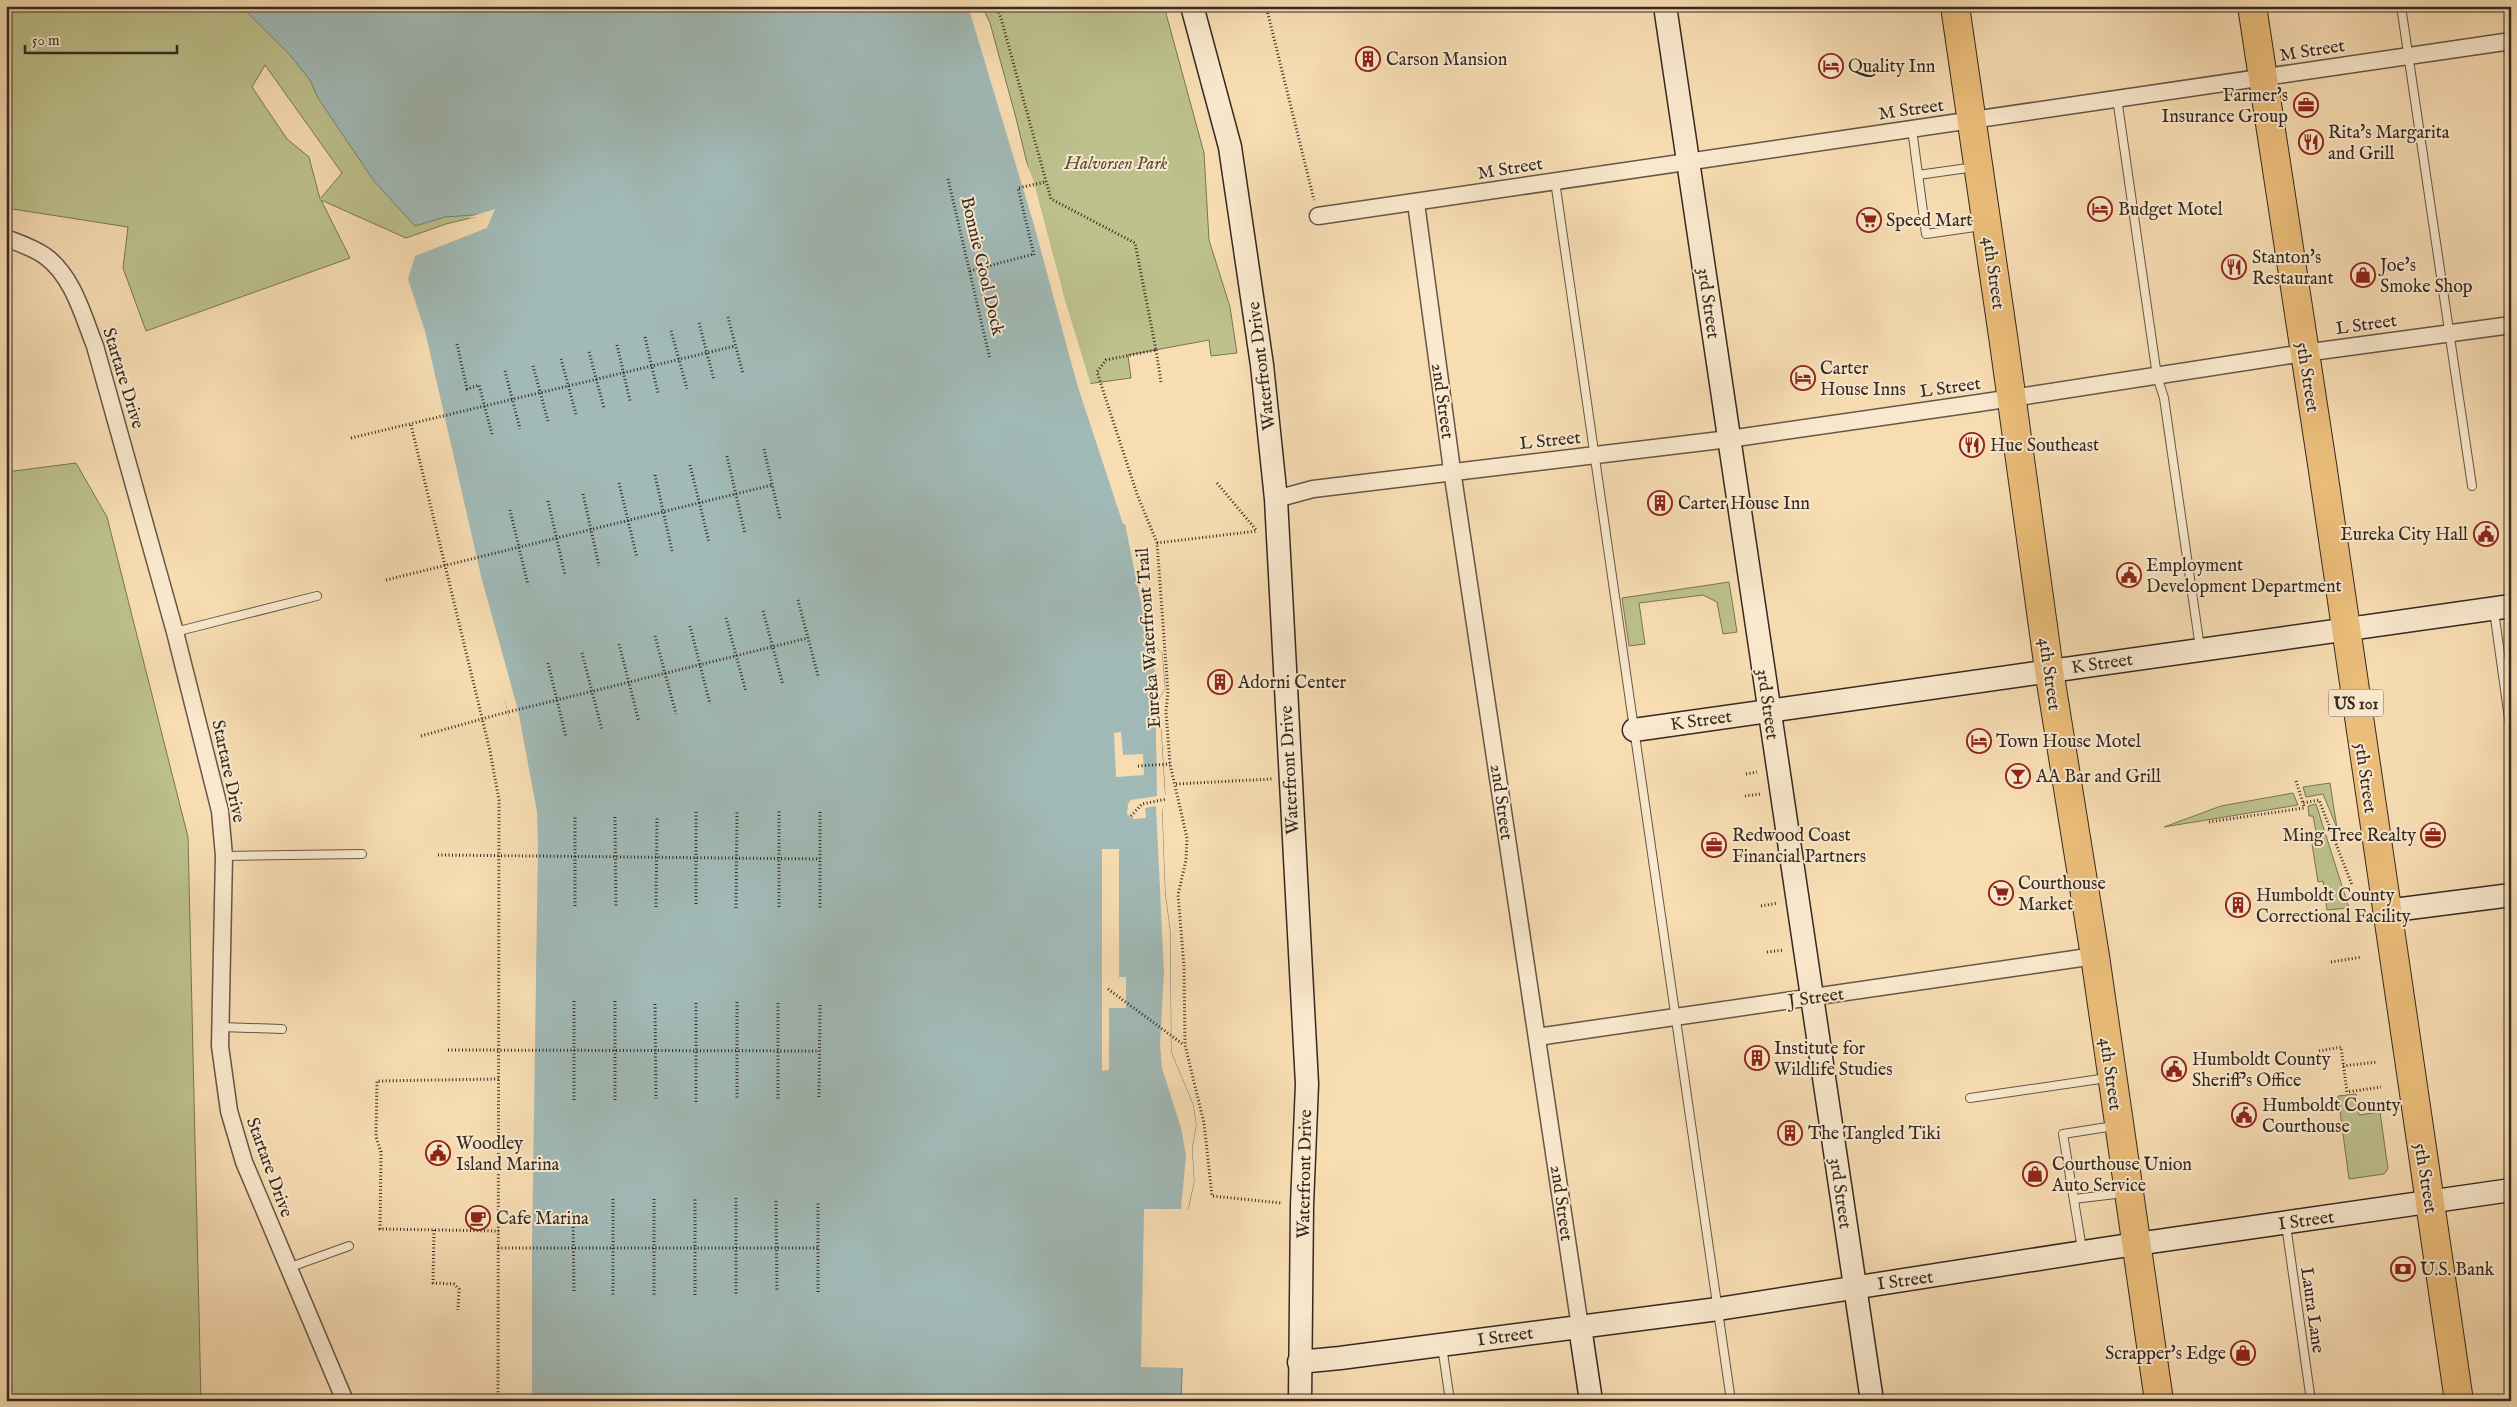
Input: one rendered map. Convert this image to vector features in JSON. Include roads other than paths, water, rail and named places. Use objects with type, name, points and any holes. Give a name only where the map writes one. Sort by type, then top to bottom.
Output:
[{"type":"highway","name":"4th Street","points":[[1955,6],[1988,225],[2049,670],[2095,956],[2159,1401]]},
{"type":"highway","name":"5th Street","points":[[2252,6],[2459,1401]]},
{"type":"street","name":"Waterfront Drive","points":[[1192,6],[1230,147],[1262,364],[1276,499],[1307,1084],[1302,1205],[1300,1401]]},
{"type":"street","name":"3rd Street","points":[[1665,6],[1872,1401]]},
{"type":"street","name":"M Street","points":[[1318,216],[2511,41]]},
{"type":"street","name":"2nd Street","points":[[1416,203],[1452,470],[1591,1401]]},
{"type":"street","name":"Startare Drive","points":[[6,238],[46,256],[62,274],[79,303],[95,346],[176,632],[220,811],[224,856],[222,1068],[229,1111],[244,1162],[345,1401]]},
{"type":"street","name":"L Street","points":[[1276,499],[1314,489],[1452,470],[1593,456],[1729,439],[2304,353],[2511,325]]},
{"type":"street","name":"K Street","points":[[1634,730],[2200,648],[2502,607]]},
{"type":"street","points":[[2386,911],[2511,895]]},
{"type":"street","name":"J Street","points":[[1537,1037],[2095,956]]},
{"type":"street","name":"I Street","points":[[1299,1362],[1718,1309],[2136,1244],[2511,1190]]},
{"type":"lane","points":[[2401,6],[2472,486]]},
{"type":"lane","points":[[2117,98],[2157,376],[2164,398],[2200,648]]},
{"type":"lane","points":[[1912,129],[1926,234],[1988,225]]},
{"type":"lane","points":[[1918,175],[1979,166]]},
{"type":"lane","points":[[1554,181],[1731,1401]]},
{"type":"lane","points":[[176,632],[317,596]]},
{"type":"lane","points":[[2502,607],[2511,733]]},
{"type":"lane","points":[[224,856],[362,854]]},
{"type":"lane","points":[[221,1027],[282,1029]]},
{"type":"lane","points":[[1970,1098],[2112,1078]]},
{"type":"lane","points":[[2082,1253],[2063,1134],[2119,1126]]},
{"type":"lane","points":[[2074,1200],[2128,1193]]},
{"type":"lane","name":"Laura Lane","points":[[2286,1223],[2311,1401]]},
{"type":"lane","points":[[288,1268],[349,1246]]},
{"type":"lane","points":[[1441,1345],[1450,1401]]},
{"type":"water","points":[[241,6],[977,6],[1150,600],[1155,646],[1162,653],[1165,689],[1159,698],[1165,795],[1162,811],[1165,893],[1170,931],[1171,1052],[1193,1105],[1196,1125],[1192,1149],[1194,1181],[1188,1210],[1181,1401],[521,1401],[528,795],[402,270],[425,245],[484,229],[486,214],[445,217],[415,226],[374,181],[318,98],[310,80],[290,55]]},
{"type":"place","name":"Carson Mansion","points":[[1368,59]]},
{"type":"place","name":"Quality Inn","points":[[1831,66]]},
{"type":"place","name":"Farmer's Insurance Group","points":[[2306,105]]},
{"type":"place","name":"Rita's Margarita and Grill","points":[[2311,142]]},
{"type":"place","name":"Budget Motel","points":[[2100,209]]},
{"type":"place","name":"Speed Mart","points":[[1869,220]]},
{"type":"place","name":"Stanton's Restaurant","points":[[2234,267]]},
{"type":"place","name":"Joe's Smoke Shop","points":[[2363,275]]},
{"type":"place","name":"Carter House Inns","points":[[1803,378]]},
{"type":"place","name":"Hue Southeast","points":[[1972,445]]},
{"type":"place","name":"Carter House Inn","points":[[1660,503]]},
{"type":"place","name":"Eureka City Hall","points":[[2486,534]]},
{"type":"place","name":"Employment Development Department","points":[[2129,575]]},
{"type":"place","name":"Adorni Center","points":[[1220,682]]},
{"type":"place","name":"Town House Motel","points":[[1979,741]]},
{"type":"place","name":"AA Bar and Grill","points":[[2018,776]]},
{"type":"place","name":"Ming Tree Realty","points":[[2433,835]]},
{"type":"place","name":"Redwood Coast Financial Partners","points":[[1714,845]]},
{"type":"place","name":"Courthouse Market","points":[[2001,893]]},
{"type":"place","name":"Humboldt County Correctional Facility","points":[[2238,905]]},
{"type":"place","name":"Institute for Wildlife Studies","points":[[1757,1058]]},
{"type":"place","name":"Humboldt County Sheriff's Office","points":[[2174,1069]]},
{"type":"place","name":"Humboldt County Courthouse","points":[[2244,1115]]},
{"type":"place","name":"The Tangled Tiki","points":[[1790,1133]]},
{"type":"place","name":"Woodley Island Marina","points":[[438,1153]]},
{"type":"place","name":"Courthouse Union Auto Service","points":[[2035,1174]]},
{"type":"place","name":"Cafe Marina","points":[[478,1218]]},
{"type":"place","name":"U.S. Bank","points":[[2403,1269]]},
{"type":"place","name":"Scrapper's Edge","points":[[2243,1353]]},
{"type":"park label","name":"Halvorsen Park","points":[[1116,163]]}]
